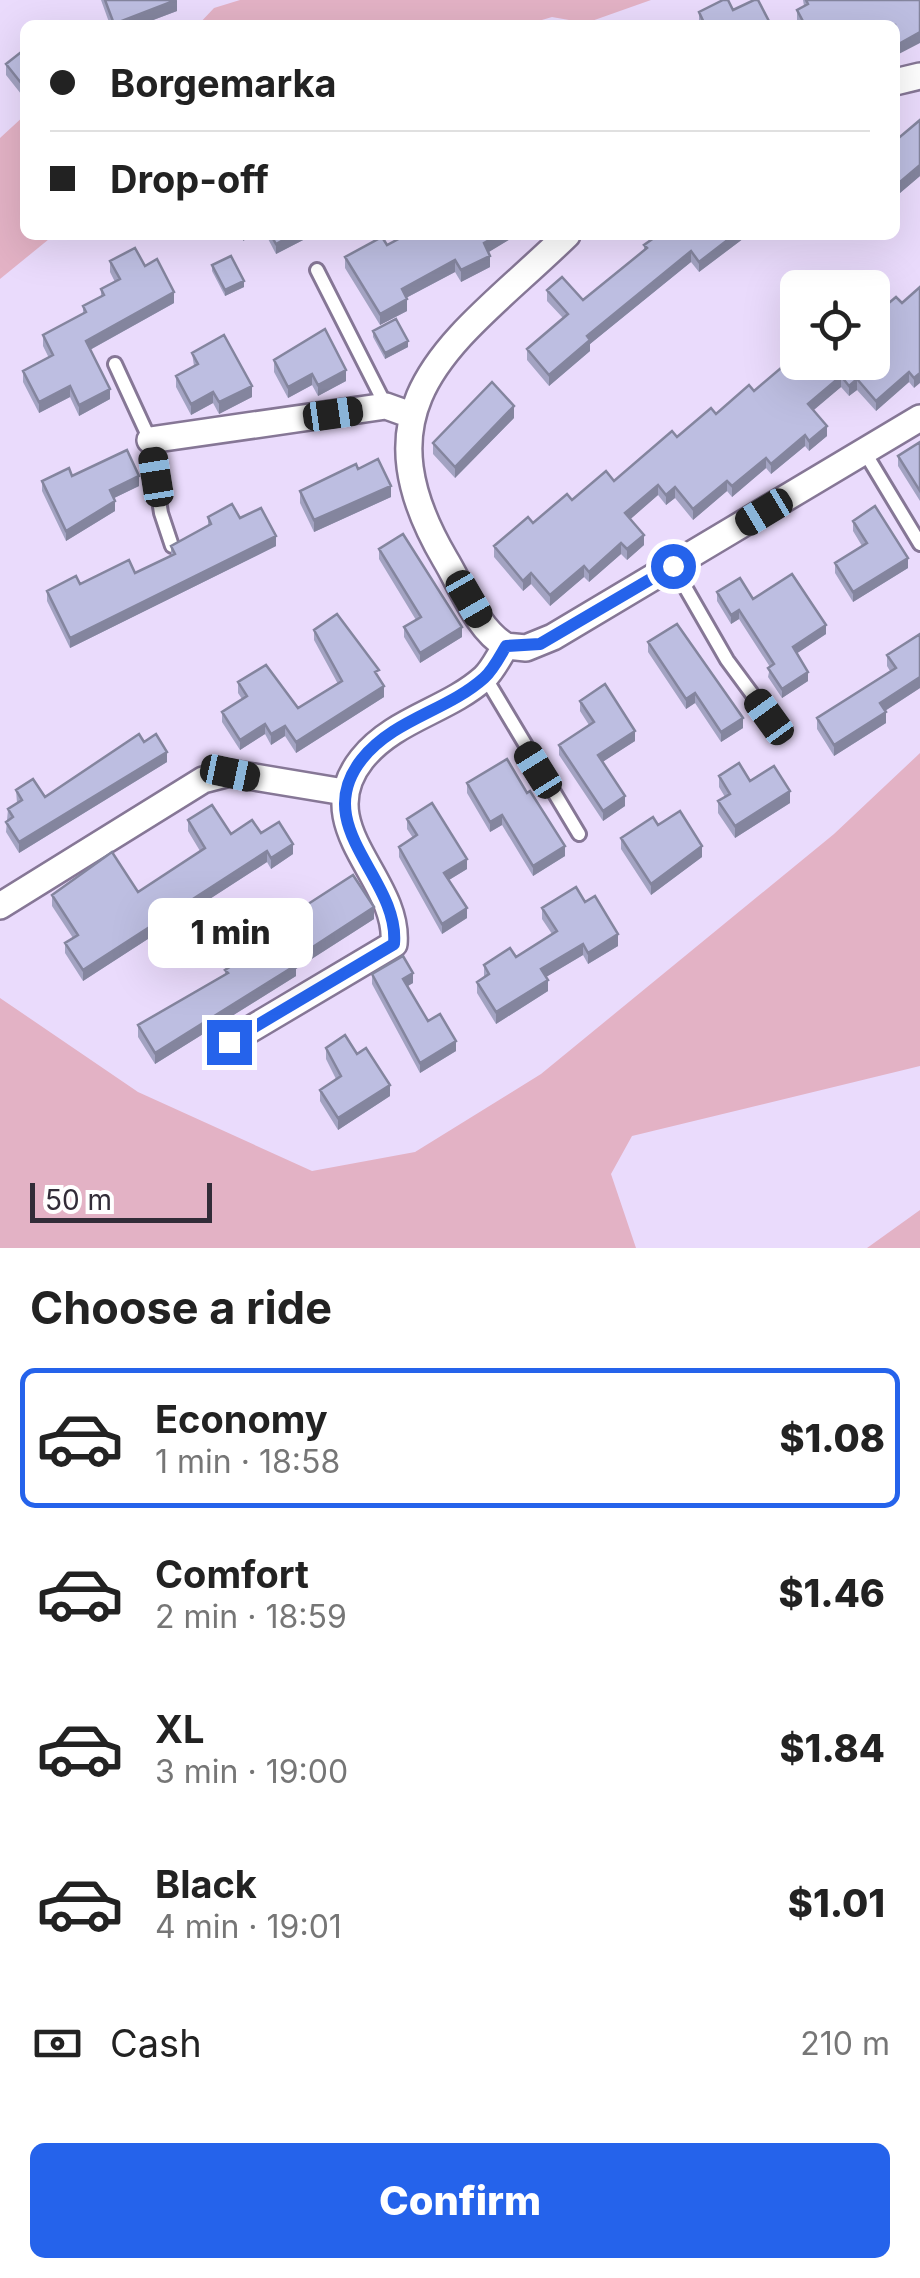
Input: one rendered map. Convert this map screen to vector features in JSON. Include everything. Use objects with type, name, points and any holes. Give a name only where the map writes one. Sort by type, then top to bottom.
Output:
[{"type":"street","points":[[560,240],[452,344],[426,378],[412,415],[407,455],[412,492],[422,520],[484,626],[506,646],[540,644],[920,418]]},
{"type":"street","points":[[150,440],[386,406],[412,415]]},
{"type":"street","points":[[229,1042],[394,944],[396,922],[354,848],[344,814],[344,792],[360,762],[383,737],[485,678],[506,646]]},
{"type":"street","points":[[0,906],[203,780],[230,773],[344,792]]},
{"type":"lane","points":[[317,270],[386,406]]},
{"type":"lane","points":[[116,364],[150,440],[161,513],[172,546]]},
{"type":"lane","points":[[864,451],[920,544]]},
{"type":"lane","points":[[673,566],[717,644],[769,717]]},
{"type":"lane","points":[[485,678],[579,834]]},
{"type":"shaded area","points":[[240,0],[651,0],[594,20],[203,20],[214,8]]},
{"type":"shaded area","points":[[20,120],[20,240],[48,240],[0,279],[0,138]]},
{"type":"shaded area","points":[[920,753],[920,1066],[632,1136],[611,1174],[636,1248],[0,1248],[0,998],[138,1092],[312,1171],[415,1152],[541,1074],[834,834]]},
{"type":"shaded area","points":[[920,1210],[920,1248],[867,1248]]},
{"type":"building","points":[[105,0],[176,0],[124,20],[112,20]]},
{"type":"building","points":[[723,0],[728,0],[733,10],[758,0],[768,20],[703,20],[699,12]]},
{"type":"building","points":[[806,0],[920,0],[920,32],[900,43],[900,20],[802,20],[797,10],[808,4]]},
{"type":"building","points":[[20,53],[20,82],[6,64]]},
{"type":"building","points":[[920,120],[920,165],[900,182],[900,137]]},
{"type":"building","points":[[376,240],[384,240],[387,245],[396,240],[489,240],[484,243],[490,256],[461,270],[455,260],[402,289],[407,299],[380,314],[345,257]]},
{"type":"building","points":[[651,240],[728,240],[699,262],[691,251],[587,336],[590,340],[549,375],[527,349],[568,314],[547,290],[562,277],[583,300],[647,248],[644,245]]},
{"type":"building","points":[[135,248],[145,266],[157,259],[174,292],[86,341],[110,389],[79,405],[70,386],[39,402],[23,371],[53,355],[43,335],[86,312],[83,306],[104,295],[101,289],[120,279],[110,261]]},
{"type":"building","points":[[231,256],[244,281],[225,290],[212,265]]},
{"type":"building","points":[[920,287],[920,373],[914,378],[909,372],[876,401],[858,380],[890,380],[890,302],[896,297],[902,303]]},
{"type":"building","points":[[396,319],[408,341],[385,353],[373,331]]},
{"type":"building","points":[[325,329],[346,370],[318,385],[312,374],[288,387],[274,360]]},
{"type":"building","points":[[224,335],[252,386],[219,402],[213,392],[191,404],[176,376],[198,364],[192,353]]},
{"type":"building","points":[[780,369],[780,380],[836,380],[808,404],[827,426],[809,441],[805,435],[771,464],[766,458],[732,486],[727,481],[693,509],[675,487],[666,495],[658,485],[625,513],[644,535],[627,549],[621,543],[589,572],[584,566],[550,595],[531,573],[523,581],[494,546],[528,517],[533,523],[567,494],[572,500],[606,471],[614,481],[672,431],[677,437],[711,408],[716,414],[749,385],[754,391]]},
{"type":"building","points":[[492,382],[514,406],[455,467],[433,443]]},
{"type":"building","points":[[920,442],[920,491],[898,456]]},
{"type":"building","points":[[127,450],[139,476],[110,490],[115,501],[66,531],[42,481],[69,468],[72,476]]},
{"type":"building","points":[[378,459],[391,486],[314,520],[300,491],[356,464],[358,469]]},
{"type":"building","points":[[232,504],[240,518],[261,508],[276,536],[70,638],[47,591],[76,576],[80,584],[129,560],[135,573],[175,554],[171,546],[211,524],[208,517]]},
{"type":"building","points":[[875,506],[908,558],[853,592],[835,563],[867,543],[853,521]]},
{"type":"building","points":[[403,534],[462,627],[420,653],[404,627],[421,617],[379,549]]},
{"type":"building","points":[[792,574],[826,625],[793,647],[808,672],[782,689],[768,668],[774,664],[739,610],[731,615],[717,592],[740,578],[753,599]]},
{"type":"building","points":[[337,614],[379,670],[375,672],[384,686],[296,742],[285,726],[271,734],[265,724],[240,740],[222,712],[247,696],[238,682],[266,665],[298,708],[342,681],[314,630]]},
{"type":"building","points":[[677,624],[743,718],[721,732],[695,693],[686,699],[648,642]]},
{"type":"building","points":[[920,634],[920,677],[880,703],[886,712],[834,745],[817,718],[896,668],[887,655]]},
{"type":"building","points":[[605,684],[635,731],[598,755],[625,796],[603,811],[559,745],[594,722],[580,701]]},
{"type":"building","points":[[139,734],[144,742],[156,734],[167,752],[19,842],[6,822],[13,817],[8,809],[22,800],[16,790],[33,779],[45,797]]},
{"type":"building","points":[[507,759],[565,846],[533,866],[502,815],[490,822],[467,783]]},
{"type":"building","points":[[739,763],[750,781],[774,766],[790,791],[735,826],[718,801],[730,794],[719,776]]},
{"type":"building","points":[[432,803],[467,859],[444,873],[467,908],[442,924],[399,847],[417,835],[407,819]]},
{"type":"building","points":[[212,805],[231,834],[252,820],[261,833],[279,822],[293,844],[271,858],[267,851],[83,970],[65,943],[78,935],[52,895],[112,852],[138,892],[205,848],[188,820]]},
{"type":"building","points":[[680,811],[702,846],[651,884],[621,838],[653,817],[658,825]]},
{"type":"building","points":[[353,875],[374,907],[293,960],[296,965],[155,1053],[138,1025],[228,973],[225,970],[297,924],[291,915]]},
{"type":"building","points":[[576,887],[585,902],[595,896],[618,934],[588,953],[583,944],[541,969],[548,980],[496,1012],[477,982],[489,974],[484,965],[510,948],[516,957],[557,931],[542,908]]},
{"type":"building","points":[[403,956],[413,973],[403,979],[428,1021],[440,1014],[456,1041],[420,1063],[372,974]]},
{"type":"building","points":[[345,1035],[357,1054],[366,1048],[390,1085],[338,1118],[320,1090],[341,1076],[326,1048]]},
{"type":"route","points":[[229,1042],[360,968],[394,944],[396,922],[389,903],[354,848],[344,814],[344,792],[360,762],[383,737],[485,678],[506,646],[526,648],[540,644],[673,566]]}]
